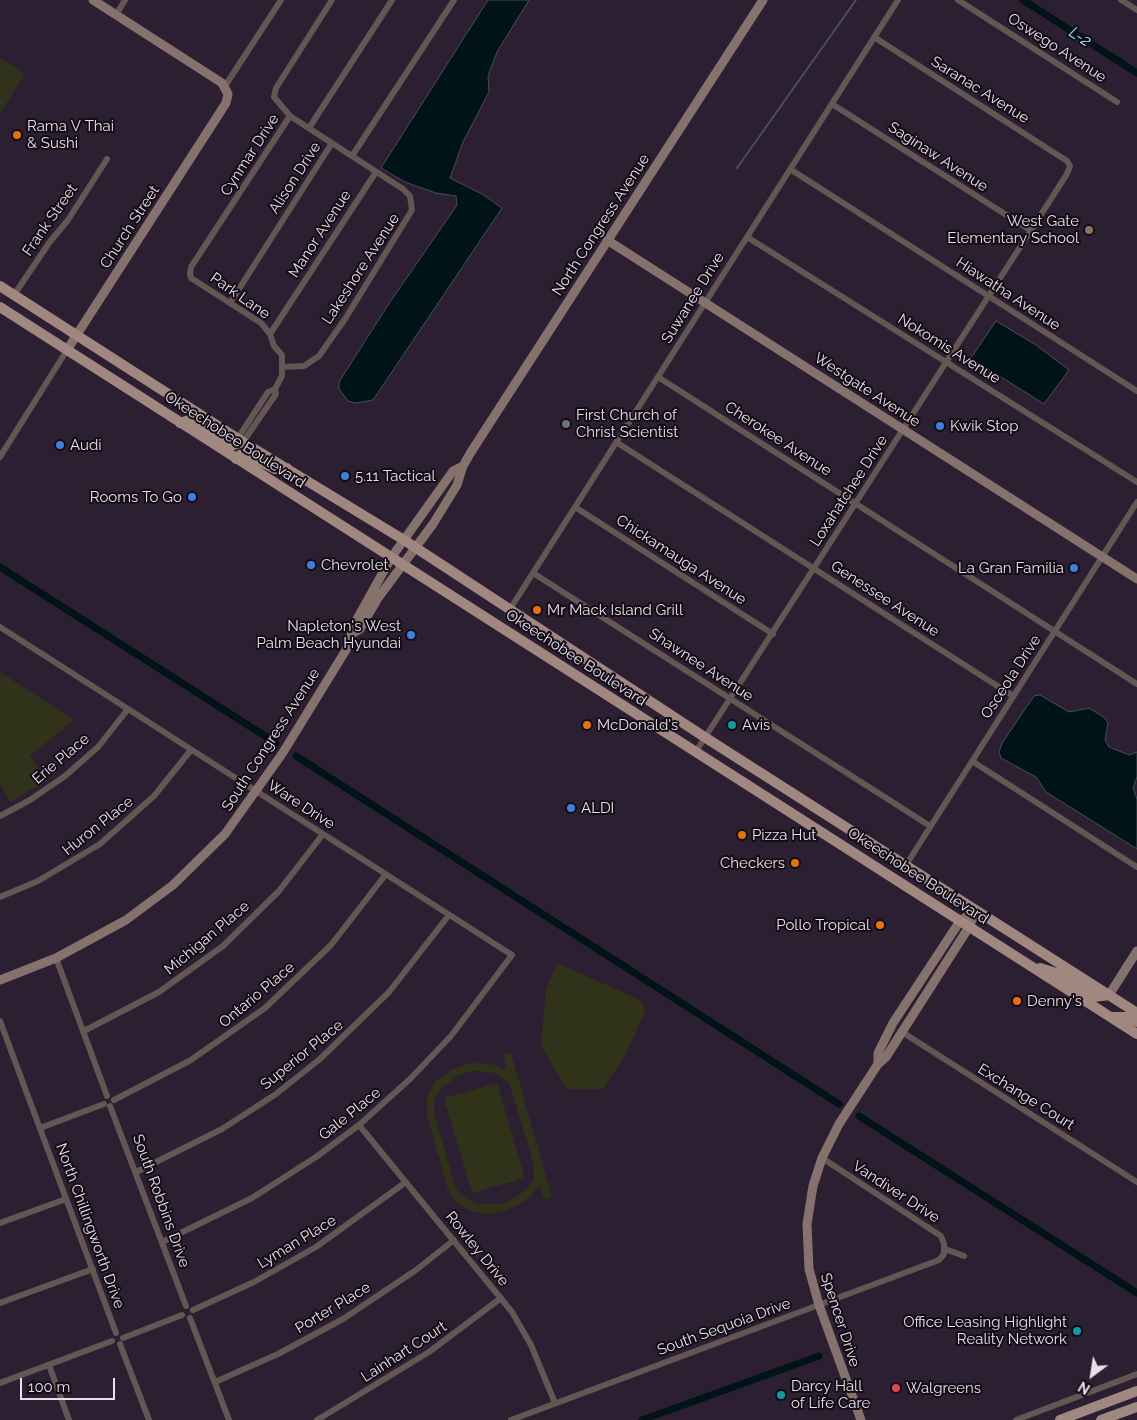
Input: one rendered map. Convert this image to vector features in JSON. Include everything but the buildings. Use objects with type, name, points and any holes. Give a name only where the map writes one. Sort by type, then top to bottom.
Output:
[{"type":"main road","name":"Okeechobee Boulevard","points":[[0,286],[240,440],[404,540],[706,738],[1137,1013]]},
{"type":"main road","name":"Okeechobee Boulevard","points":[[0,307],[1137,1034]]},
{"type":"main road","points":[[180,423],[189,420],[233,445],[240,440]]},
{"type":"main road","points":[[236,459],[240,455],[247,455],[275,469],[287,468]]},
{"type":"main road","points":[[1025,962],[1056,973],[1094,997],[1109,995]]},
{"type":"main road","points":[[1110,1017],[1128,1017],[1137,1022]]},
{"type":"main road","points":[[1060,1420],[1137,1391]]},
{"type":"main road","points":[[1101,1420],[1137,1407]]},
{"type":"street","points":[[93,0],[225,86],[281,0]]},
{"type":"street","points":[[116,15],[125,0]]},
{"type":"street","name":"Cynmar Drive","points":[[190,274],[192,267],[290,116],[274,97],[276,88],[332,0]]},
{"type":"street","name":"Alison Drive","points":[[230,303],[332,143],[309,128],[392,0]]},
{"type":"street","points":[[352,156],[454,0]]},
{"type":"street","name":"North Congress Avenue","points":[[403,565],[416,549],[457,485],[463,466],[607,240],[764,0]]},
{"type":"street","name":"Suwanee Drive","points":[[510,609],[898,0]]},
{"type":"street","name":"Oswego Avenue","points":[[958,0],[1116,102]]},
{"type":"street","points":[[1121,0],[1137,10]]},
{"type":"street","name":"Saranac Avenue","points":[[874,37],[1067,161],[1070,166]]},
{"type":"street","name":"Church Street","points":[[67,350],[228,99],[225,86]]},
{"type":"street","name":"Saginaw Avenue","points":[[832,104],[1030,230]]},
{"type":"street","points":[[290,116],[309,128]]},
{"type":"street","points":[[332,143],[376,172]]},
{"type":"street","name":"Frank Street","points":[[14,295],[49,243],[68,220],[107,159]]},
{"type":"street","name":"Loxahatchee Drive","points":[[696,753],[989,297],[1030,230],[1068,174],[1070,166]]},
{"type":"street","name":"Hiawatha Avenue","points":[[790,169],[1137,391]]},
{"type":"street","name":"Manor Avenue","points":[[270,334],[376,172]]},
{"type":"street","name":"Lakeshore Avenue","points":[[283,367],[304,366],[319,356],[411,215],[412,201],[407,192],[376,172]]},
{"type":"street","name":"Nokomis Avenue","points":[[747,237],[1137,482]]},
{"type":"street","name":"Westgate Avenue","points":[[607,240],[1137,579]]},
{"type":"street","name":"Park Lane","points":[[190,274],[191,278],[257,320],[270,334],[274,346],[282,356],[283,367]]},
{"type":"street","points":[[0,458],[67,350]]},
{"type":"street","points":[[240,440],[276,394],[275,389],[282,376],[283,367]]},
{"type":"street","name":"Cherokee Avenue","points":[[658,377],[1137,684]]},
{"type":"street","name":"Genessee Avenue","points":[[616,442],[1013,696]]},
{"type":"street","name":"North Congress Avenue","points":[[391,558],[452,471],[463,466]]},
{"type":"street","name":"Osceola Drive","points":[[906,865],[1137,502]]},
{"type":"street","name":"Chickamauga Avenue","points":[[575,508],[773,634]]},
{"type":"street","name":"South Congress Avenue","points":[[0,980],[56,958],[126,920],[173,885],[225,834],[257,792],[336,666],[353,633],[356,621],[391,558]]},
{"type":"street","name":"South Congress Avenue","points":[[353,633],[360,629],[378,598],[403,565]]},
{"type":"street","name":"Shawnee Avenue","points":[[533,573],[930,826]]},
{"type":"street","name":"Ware Drive","points":[[0,627],[512,955]]},
{"type":"street","name":"Erie Place","points":[[0,816],[30,800],[66,776],[98,747],[128,709]]},
{"type":"street","name":"Huron Place","points":[[0,897],[64,867],[106,839],[154,796],[191,750]]},
{"type":"street","points":[[972,761],[1137,866]]},
{"type":"street","name":"Michigan Place","points":[[84,1032],[160,992],[223,946],[279,891],[323,834]]},
{"type":"street","name":"Ontario Place","points":[[40,1128],[109,1103],[191,1060],[265,1008],[331,945],[386,874]]},
{"type":"street","name":"Spencer Drive","points":[[878,1064],[878,1053],[893,1024],[920,981],[976,910]]},
{"type":"street","name":"Superior Place","points":[[136,1172],[222,1129],[276,1094],[314,1064],[344,1038],[389,992],[449,915]]},
{"type":"street","name":"Spencer Drive","points":[[860,1420],[819,1305],[810,1269],[807,1224],[813,1186],[822,1158],[843,1118],[923,1000],[965,924]]},
{"type":"street","name":"Gale Place","points":[[162,1242],[252,1198],[316,1157],[359,1124],[410,1079],[445,1042],[472,1010],[512,955]]},
{"type":"street","points":[[1109,995],[1136,955]]},
{"type":"street","points":[[56,958],[107,1096],[112,1096],[109,1103]]},
{"type":"street","points":[[920,981],[923,990],[923,1000]]},
{"type":"street","name":"North Chillingworth Drive","points":[[0,1021],[116,1333]]},
{"type":"street","name":"Exchange Court","points":[[902,1032],[1137,1182]]},
{"type":"street","name":"South Robbins Drive","points":[[109,1103],[186,1306]]},
{"type":"street","name":"Rowley Drive","points":[[359,1124],[501,1298],[531,1345],[555,1403]]},
{"type":"street","name":"Vandiver Drive","points":[[822,1158],[941,1236],[944,1252]]},
{"type":"street","name":"Lyman Place","points":[[193,1310],[254,1282],[316,1247],[406,1182]]},
{"type":"street","points":[[0,1223],[66,1199]]},
{"type":"street","name":"Porter Place","points":[[215,1382],[278,1354],[343,1319],[416,1270],[454,1240]]},
{"type":"street","points":[[944,1252],[964,1256]]},
{"type":"street","name":"South Sequoia Drive","points":[[511,1420],[939,1260],[944,1252]]},
{"type":"street","points":[[0,1303],[92,1269]]},
{"type":"street","name":"Lainhart Court","points":[[317,1420],[429,1352],[501,1298]]},
{"type":"street","points":[[182,1315],[181,1310],[186,1306],[190,1306],[193,1310],[193,1315],[190,1318]]},
{"type":"street","points":[[0,1383],[112,1341],[121,1341],[182,1315],[190,1318],[229,1420]]},
{"type":"street","points":[[112,1341],[112,1336],[116,1333],[121,1334],[121,1341],[149,1420]]},
{"type":"street","points":[[49,1365],[69,1420]]},
{"type":"street","points":[[1016,1420],[1137,1374]]},
{"type":"green space","points":[[0,58],[25,74],[0,113]]},
{"type":"green space","points":[[0,672],[74,720],[30,756],[47,780],[10,802],[0,783]]},
{"type":"green space","points":[[557,963],[640,1000],[645,1011],[626,1054],[603,1089],[566,1089],[541,1045],[546,990]]},
{"type":"green space","points":[[511,1053],[552,1197],[544,1199],[540,1185],[528,1199],[510,1209],[490,1214],[472,1211],[458,1204],[448,1190],[427,1115],[427,1098],[434,1083],[451,1070],[466,1064],[481,1063],[495,1065],[507,1070],[503,1055]],"holes":[[[472,1071],[496,1073],[509,1083],[534,1165],[534,1178],[528,1188],[515,1198],[501,1204],[477,1204],[460,1195],[455,1186],[434,1113],[434,1100],[441,1088],[457,1076]]]},
{"type":"green space","points":[[497,1083],[525,1178],[472,1193],[444,1098]]},
{"type":"shaded area","points":[[488,0],[529,0],[497,52],[488,76],[489,92],[463,142],[450,178],[482,194],[502,208],[373,400],[356,403],[348,401],[339,389],[339,382],[388,305],[457,205],[456,196],[436,193],[405,182],[381,168]]},
{"type":"shaded area","points":[[996,321],[1036,345],[1069,370],[1044,404],[971,358]]},
{"type":"shaded area","points":[[1040,695],[1069,712],[1089,708],[1105,718],[1108,723],[1105,740],[1109,747],[1129,755],[1137,752],[1137,777],[1133,788],[1137,799],[1137,849],[1046,792],[1036,777],[1001,758],[999,752],[1002,743],[1034,696]]},
{"type":"waterway","points":[[737,168],[856,0]]},
{"type":"waterway","name":"L-2","points":[[1023,0],[1137,73]]},
{"type":"waterway","points":[[0,567],[276,743]]},
{"type":"waterway","points":[[296,756],[839,1104]]},
{"type":"waterway","points":[[859,1116],[1137,1293]]},
{"type":"waterway","points":[[642,1420],[819,1356]]},
{"type":"place","name":"Rama V Thai & Sushi","points":[[17,135]]},
{"type":"place","name":"West Gate Elementary School","points":[[1089,230]]},
{"type":"place","name":"First Church of Christ Scientist","points":[[566,424]]},
{"type":"place","name":"Kwik Stop","points":[[940,426]]},
{"type":"place","name":"Audi","points":[[60,445]]},
{"type":"place","name":"5.11 Tactical","points":[[345,476]]},
{"type":"place","name":"Rooms To Go","points":[[192,497]]},
{"type":"place","name":"Chevrolet","points":[[311,565]]},
{"type":"place","name":"La Gran Familia","points":[[1074,568]]},
{"type":"place","name":"Mr Mack Island Grill","points":[[537,610]]},
{"type":"place","name":"Napleton's West Palm Beach Hyundai","points":[[411,635]]},
{"type":"place","name":"McDonald's","points":[[587,725]]},
{"type":"place","name":"Avis","points":[[732,725]]},
{"type":"place","name":"ALDI","points":[[571,808]]},
{"type":"place","name":"Pizza Hut","points":[[742,835]]},
{"type":"place","name":"Checkers","points":[[795,863]]},
{"type":"place","name":"Pollo Tropical","points":[[880,925]]},
{"type":"place","name":"Denny's","points":[[1017,1001]]},
{"type":"place","name":"Office Leasing Highlight Reality Network","points":[[1077,1331]]},
{"type":"place","name":"Walgreens","points":[[896,1388]]},
{"type":"place","name":"Darcy Hall of Life Care","points":[[781,1395]]}]
